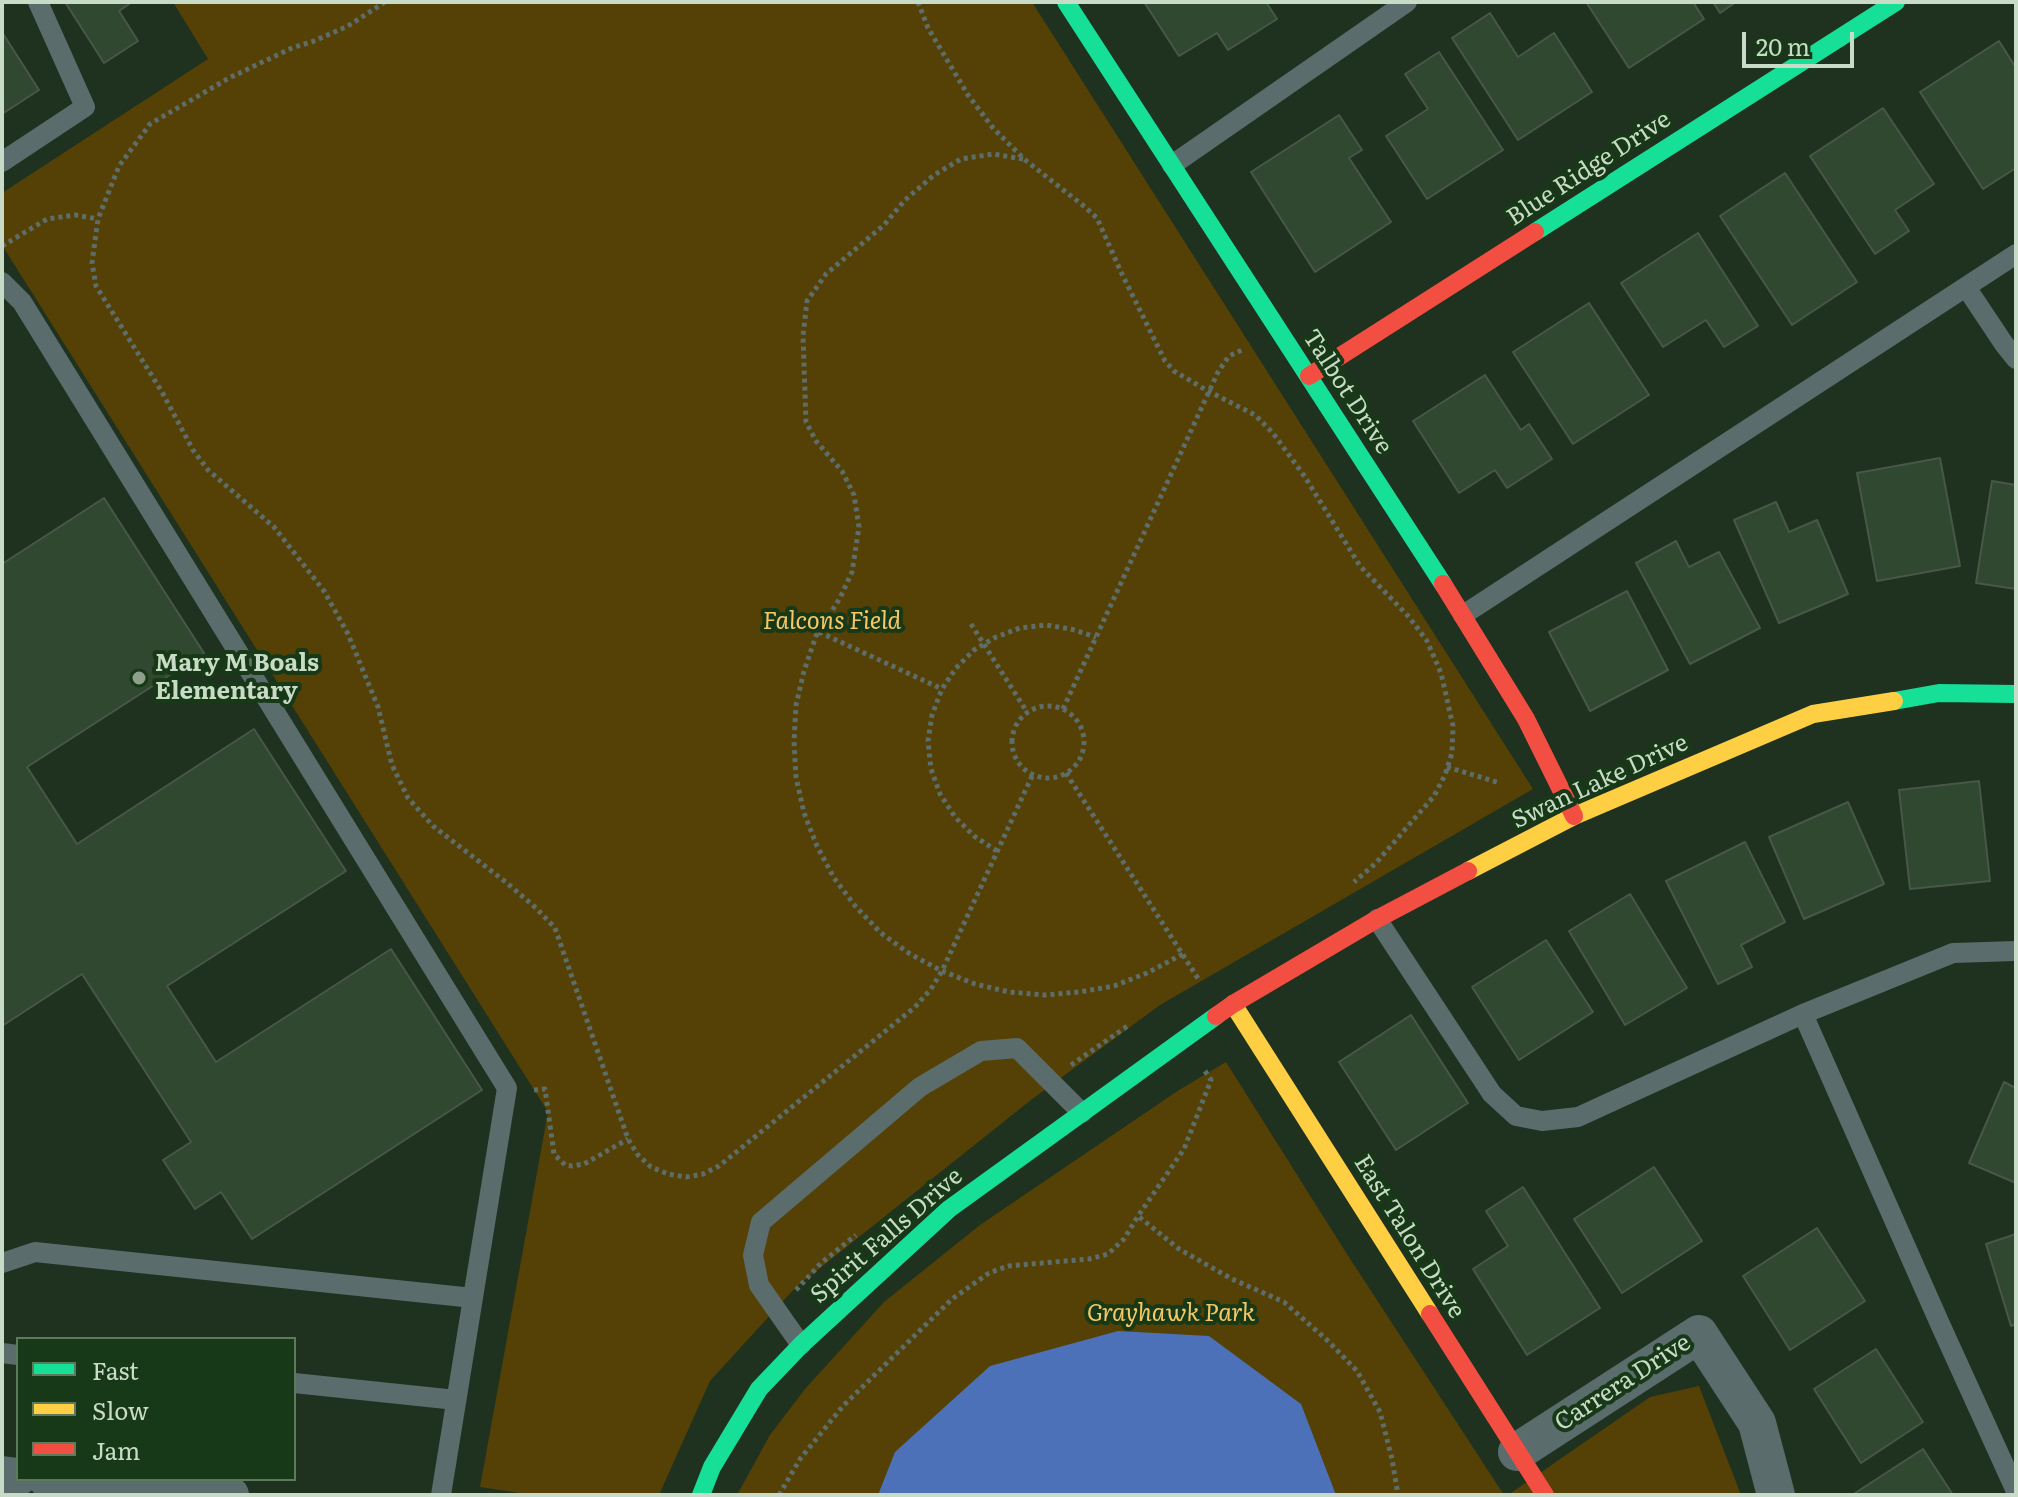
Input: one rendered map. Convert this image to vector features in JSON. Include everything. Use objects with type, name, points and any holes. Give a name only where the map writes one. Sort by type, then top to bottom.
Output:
[{"type":"street","name":"Talbot Drive","points":[[1066,2],[1463,615],[1526,719],[1574,816]]},
{"type":"street","name":"Blue Ridge Drive","points":[[1309,376],[1896,2]]},
{"type":"street","name":"Swan Lake Drive","points":[[1233,1004],[1377,919],[1574,816],[1813,714],[1939,693],[2016,694]]},
{"type":"street","name":"Spirit Falls Drive","points":[[701,1495],[712,1467],[759,1389],[801,1345],[949,1209],[1233,1004]]},
{"type":"street","name":"East Talon Drive","points":[[1233,1004],[1545,1495]]},
{"type":"street","name":"Carrera Drive","points":[[1517,1452],[1699,1334],[1757,1423],[1776,1495]]},
{"type":"street","points":[[70,1481],[230,1495]]},
{"type":"lane","points":[[2,162],[85,107],[38,2]]},
{"type":"lane","points":[[1172,165],[1407,2]]},
{"type":"lane","points":[[1463,615],[2016,254]]},
{"type":"lane","points":[[2,282],[22,302],[507,1088],[441,1495]]},
{"type":"lane","points":[[1966,287],[2016,359]]},
{"type":"lane","points":[[1377,919],[1492,1094],[1516,1116],[1542,1121],[1578,1117],[1803,1014],[1953,953],[2016,951]]},
{"type":"lane","points":[[1803,1014],[2016,1491]]},
{"type":"lane","points":[[801,1345],[759,1285],[753,1255],[761,1222],[920,1087],[981,1051],[1017,1048],[1082,1113]]},
{"type":"lane","points":[[2,1263],[35,1252],[473,1298]]},
{"type":"lane","points":[[296,1383],[456,1400]]},
{"type":"path","points":[[385,2],[348,26],[229,78],[150,124],[119,166],[98,219],[92,263],[96,286],[162,392],[193,450],[208,470],[274,527],[324,591],[348,634],[378,707],[392,765],[408,798],[433,826],[507,883],[555,928],[628,1139],[638,1155],[651,1167],[686,1177],[703,1174],[719,1166],[915,1007],[942,971],[1033,774]]},
{"type":"path","points":[[918,2],[928,28],[968,95],[993,128],[1024,159],[1097,218],[1165,361],[1174,371],[1255,415],[1273,433],[1305,477],[1360,566],[1409,617],[1427,641],[1441,673],[1453,726],[1452,753],[1434,796],[1376,863],[1350,886]]},
{"type":"path","points":[[1024,159],[993,154],[961,159],[934,175],[905,200],[884,225],[826,274],[807,301],[803,336],[806,422],[816,441],[842,471],[854,495],[859,527],[852,572],[819,632],[804,671],[796,705],[796,777],[804,813],[834,878],[881,933],[910,954],[942,971],[975,984],[1009,992],[1045,995],[1114,986],[1183,954]]},
{"type":"path","points":[[2,246],[47,219],[75,215],[98,219]]},
{"type":"path","points":[[1063,709],[1208,391],[1229,356],[1253,344],[1265,362],[1290,347]]},
{"type":"path","points":[[971,624],[1027,712]]},
{"type":"path","points":[[997,851],[974,836],[955,817],[940,794],[931,769],[928,741],[932,715],[942,689],[956,668],[984,644],[1020,628],[1046,625],[1096,637]]},
{"type":"path","points":[[819,632],[942,689]]},
{"type":"path","points":[[1038,706],[1063,709],[1076,718],[1083,737],[1080,757],[1075,766],[1057,777],[1033,774],[1019,765],[1011,746],[1015,726],[1027,712],[1038,706]]},
{"type":"path","points":[[1447,767],[1500,783]]},
{"type":"path","points":[[1066,773],[1199,980]]},
{"type":"path","points":[[1191,986],[1210,974]]},
{"type":"path","points":[[779,1495],[800,1459],[843,1406],[952,1299],[989,1273],[1008,1266],[1089,1259],[1108,1254],[1124,1239],[1184,1149],[1211,1080],[1184,1040]]},
{"type":"path","points":[[506,1093],[545,1089],[554,1154],[565,1165],[584,1164],[628,1139]]},
{"type":"path","points":[[1138,1216],[1179,1249],[1232,1279],[1284,1302],[1357,1371],[1380,1412],[1398,1495]]},
{"type":"green space","name":"Falcons Field","points":[[173,2],[1032,2],[1533,789],[1160,1005],[1031,1100],[795,1288],[710,1381],[659,1495],[533,1495],[480,1487],[548,1112],[2,245],[2,193],[208,59]]},
{"type":"green space","name":"Grayhawk Park","points":[[1226,1062],[1504,1495],[737,1495],[770,1435],[805,1389],[884,1302],[980,1225],[1179,1090]]},
{"type":"green space","points":[[1699,1386],[1741,1495],[1508,1495],[1650,1397]]},
{"type":"water","points":[[1118,1331],[1209,1336],[1301,1404],[1336,1495],[878,1495],[895,1452],[990,1366]]},
{"type":"building","points":[[65,2],[132,2],[119,11],[138,41],[104,63]]},
{"type":"building","points":[[1144,2],[1266,2],[1277,19],[1228,50],[1217,33],[1179,56]]},
{"type":"building","points":[[1586,2],[1693,2],[1704,19],[1629,68]]},
{"type":"building","points":[[1713,2],[1736,2],[1720,13]]},
{"type":"building","points":[[1490,13],[1518,57],[1554,33],[1592,92],[1518,140],[1452,38]]},
{"type":"building","points":[[2,32],[39,90],[2,114]]},
{"type":"building","points":[[1999,41],[2016,68],[2016,168],[1983,189],[1920,92]]},
{"type":"building","points":[[1439,52],[1503,150],[1427,199],[1386,136],[1428,109],[1405,74]]},
{"type":"building","points":[[1883,108],[1934,184],[1895,210],[1909,231],[1875,254],[1810,156]]},
{"type":"building","points":[[1339,115],[1362,150],[1349,158],[1391,222],[1315,272],[1251,172]]},
{"type":"building","points":[[1785,173],[1857,282],[1792,325],[1720,216]]},
{"type":"building","points":[[1698,233],[1758,326],[1724,347],[1706,320],[1663,347],[1621,283]]},
{"type":"building","points":[[1589,303],[1649,395],[1573,444],[1513,352]]},
{"type":"building","points":[[1485,375],[1521,430],[1529,424],[1552,459],[1507,488],[1495,470],[1459,493],[1413,421]]},
{"type":"building","points":[[1940,458],[1960,566],[1877,581],[1857,473]]},
{"type":"building","points":[[1992,481],[2016,485],[2016,589],[1976,583]]},
{"type":"building","points":[[104,498],[204,653],[27,767],[77,844],[254,729],[346,871],[167,986],[216,1062],[391,949],[482,1090],[252,1239],[221,1192],[195,1209],[163,1160],[191,1142],[82,974],[2,1026],[2,564]]},
{"type":"building","points":[[1776,502],[1789,532],[1817,520],[1848,594],[1779,623],[1734,520]]},
{"type":"building","points":[[1676,541],[1689,567],[1719,552],[1760,628],[1690,664],[1636,563]]},
{"type":"building","points":[[1627,591],[1668,670],[1590,711],[1549,632]]},
{"type":"building","points":[[1979,781],[1990,881],[1910,889],[1899,790]]},
{"type":"building","points":[[1848,802],[1884,884],[1804,919],[1769,837]]},
{"type":"building","points":[[1745,842],[1785,922],[1741,945],[1752,967],[1718,984],[1666,881]]},
{"type":"building","points":[[1630,894],[1687,988],[1625,1025],[1569,931]]},
{"type":"building","points":[[1546,940],[1593,1012],[1519,1060],[1472,987]]},
{"type":"building","points":[[1411,1015],[1468,1103],[1396,1150],[1339,1062]]},
{"type":"building","points":[[2004,1082],[2016,1088],[2016,1183],[1969,1163]]},
{"type":"building","points":[[1654,1167],[1702,1241],[1622,1293],[1574,1219]]},
{"type":"building","points":[[1523,1187],[1600,1308],[1527,1355],[1473,1269],[1508,1246],[1486,1211]]},
{"type":"building","points":[[1817,1228],[1865,1301],[1790,1350],[1743,1276]]},
{"type":"building","points":[[2016,1234],[2016,1324],[2011,1326],[1986,1244]]},
{"type":"building","points":[[1876,1349],[1923,1422],[1861,1463],[1814,1389]]},
{"type":"building","points":[[1923,1449],[1953,1495],[1852,1495]]},
{"type":"traffic: fast","points":[[1066,2],[1443,584]]},
{"type":"traffic: fast","points":[[1535,232],[1896,2]]},
{"type":"traffic: fast","points":[[1894,701],[1939,693],[2016,694]]},
{"type":"traffic: fast","points":[[701,1495],[712,1467],[759,1389],[801,1345],[949,1209],[1216,1016]]},
{"type":"traffic: slow","points":[[1468,871],[1574,816],[1813,714],[1894,701]]},
{"type":"traffic: slow","points":[[1233,1004],[1430,1314]]},
{"type":"traffic: jam","points":[[1309,376],[1535,232]]},
{"type":"traffic: jam","points":[[1443,584],[1526,719],[1574,816]]},
{"type":"traffic: jam","points":[[1216,1016],[1377,919],[1468,871]]},
{"type":"traffic: jam","points":[[1430,1314],[1545,1495]]},
{"type":"place","name":"Mary M Boals Elementary","points":[[139,678]]}]
